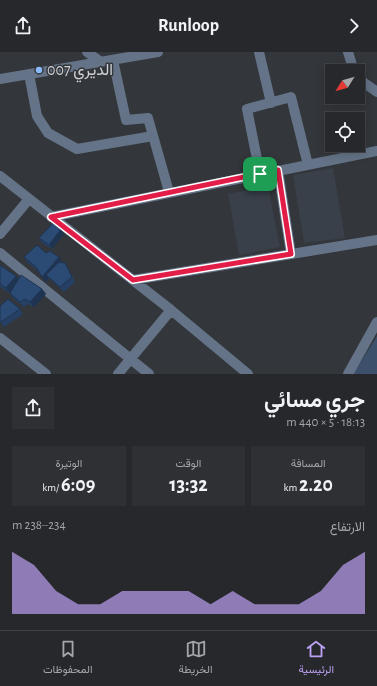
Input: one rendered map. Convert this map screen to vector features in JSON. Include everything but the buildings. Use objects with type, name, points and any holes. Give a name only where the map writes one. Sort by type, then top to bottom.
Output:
[{"type":"street","points":[[87,52],[101,62]]},
{"type":"street","points":[[0,78],[158,52]]},
{"type":"street","points":[[258,52],[271,103]]},
{"type":"street","points":[[348,52],[352,64]]},
{"type":"street","points":[[113,60],[126,120],[148,118],[169,192]]},
{"type":"street","points":[[29,74],[37,116],[48,133],[77,149],[153,136]]},
{"type":"street","points":[[365,83],[377,92]]},
{"type":"street","points":[[260,174],[247,109],[291,98],[308,164]]},
{"type":"street","points":[[51,217],[377,151]]},
{"type":"street","points":[[278,170],[291,254]]},
{"type":"street","points":[[0,176],[171,310],[248,374]]},
{"type":"street","points":[[0,234],[29,199]]},
{"type":"street","points":[[133,280],[377,240]]},
{"type":"street","points":[[0,253],[149,374]]},
{"type":"street","points":[[118,374],[171,310]]},
{"type":"street","points":[[348,374],[377,322]]},
{"type":"street","points":[[0,338],[46,374]]},
{"type":"shaded area","points":[[333,168],[345,238],[304,243],[293,175]]},
{"type":"shaded area","points":[[268,186],[280,247],[239,255],[228,194]]},
{"type":"shaded area","points":[[377,336],[377,374],[353,374]]},
{"type":"place","name":"الديري 007","points":[[39,70]]},
{"type":"route","points":[[278,170],[291,254],[133,280],[51,217],[215,183],[260,174],[278,170]]}]
